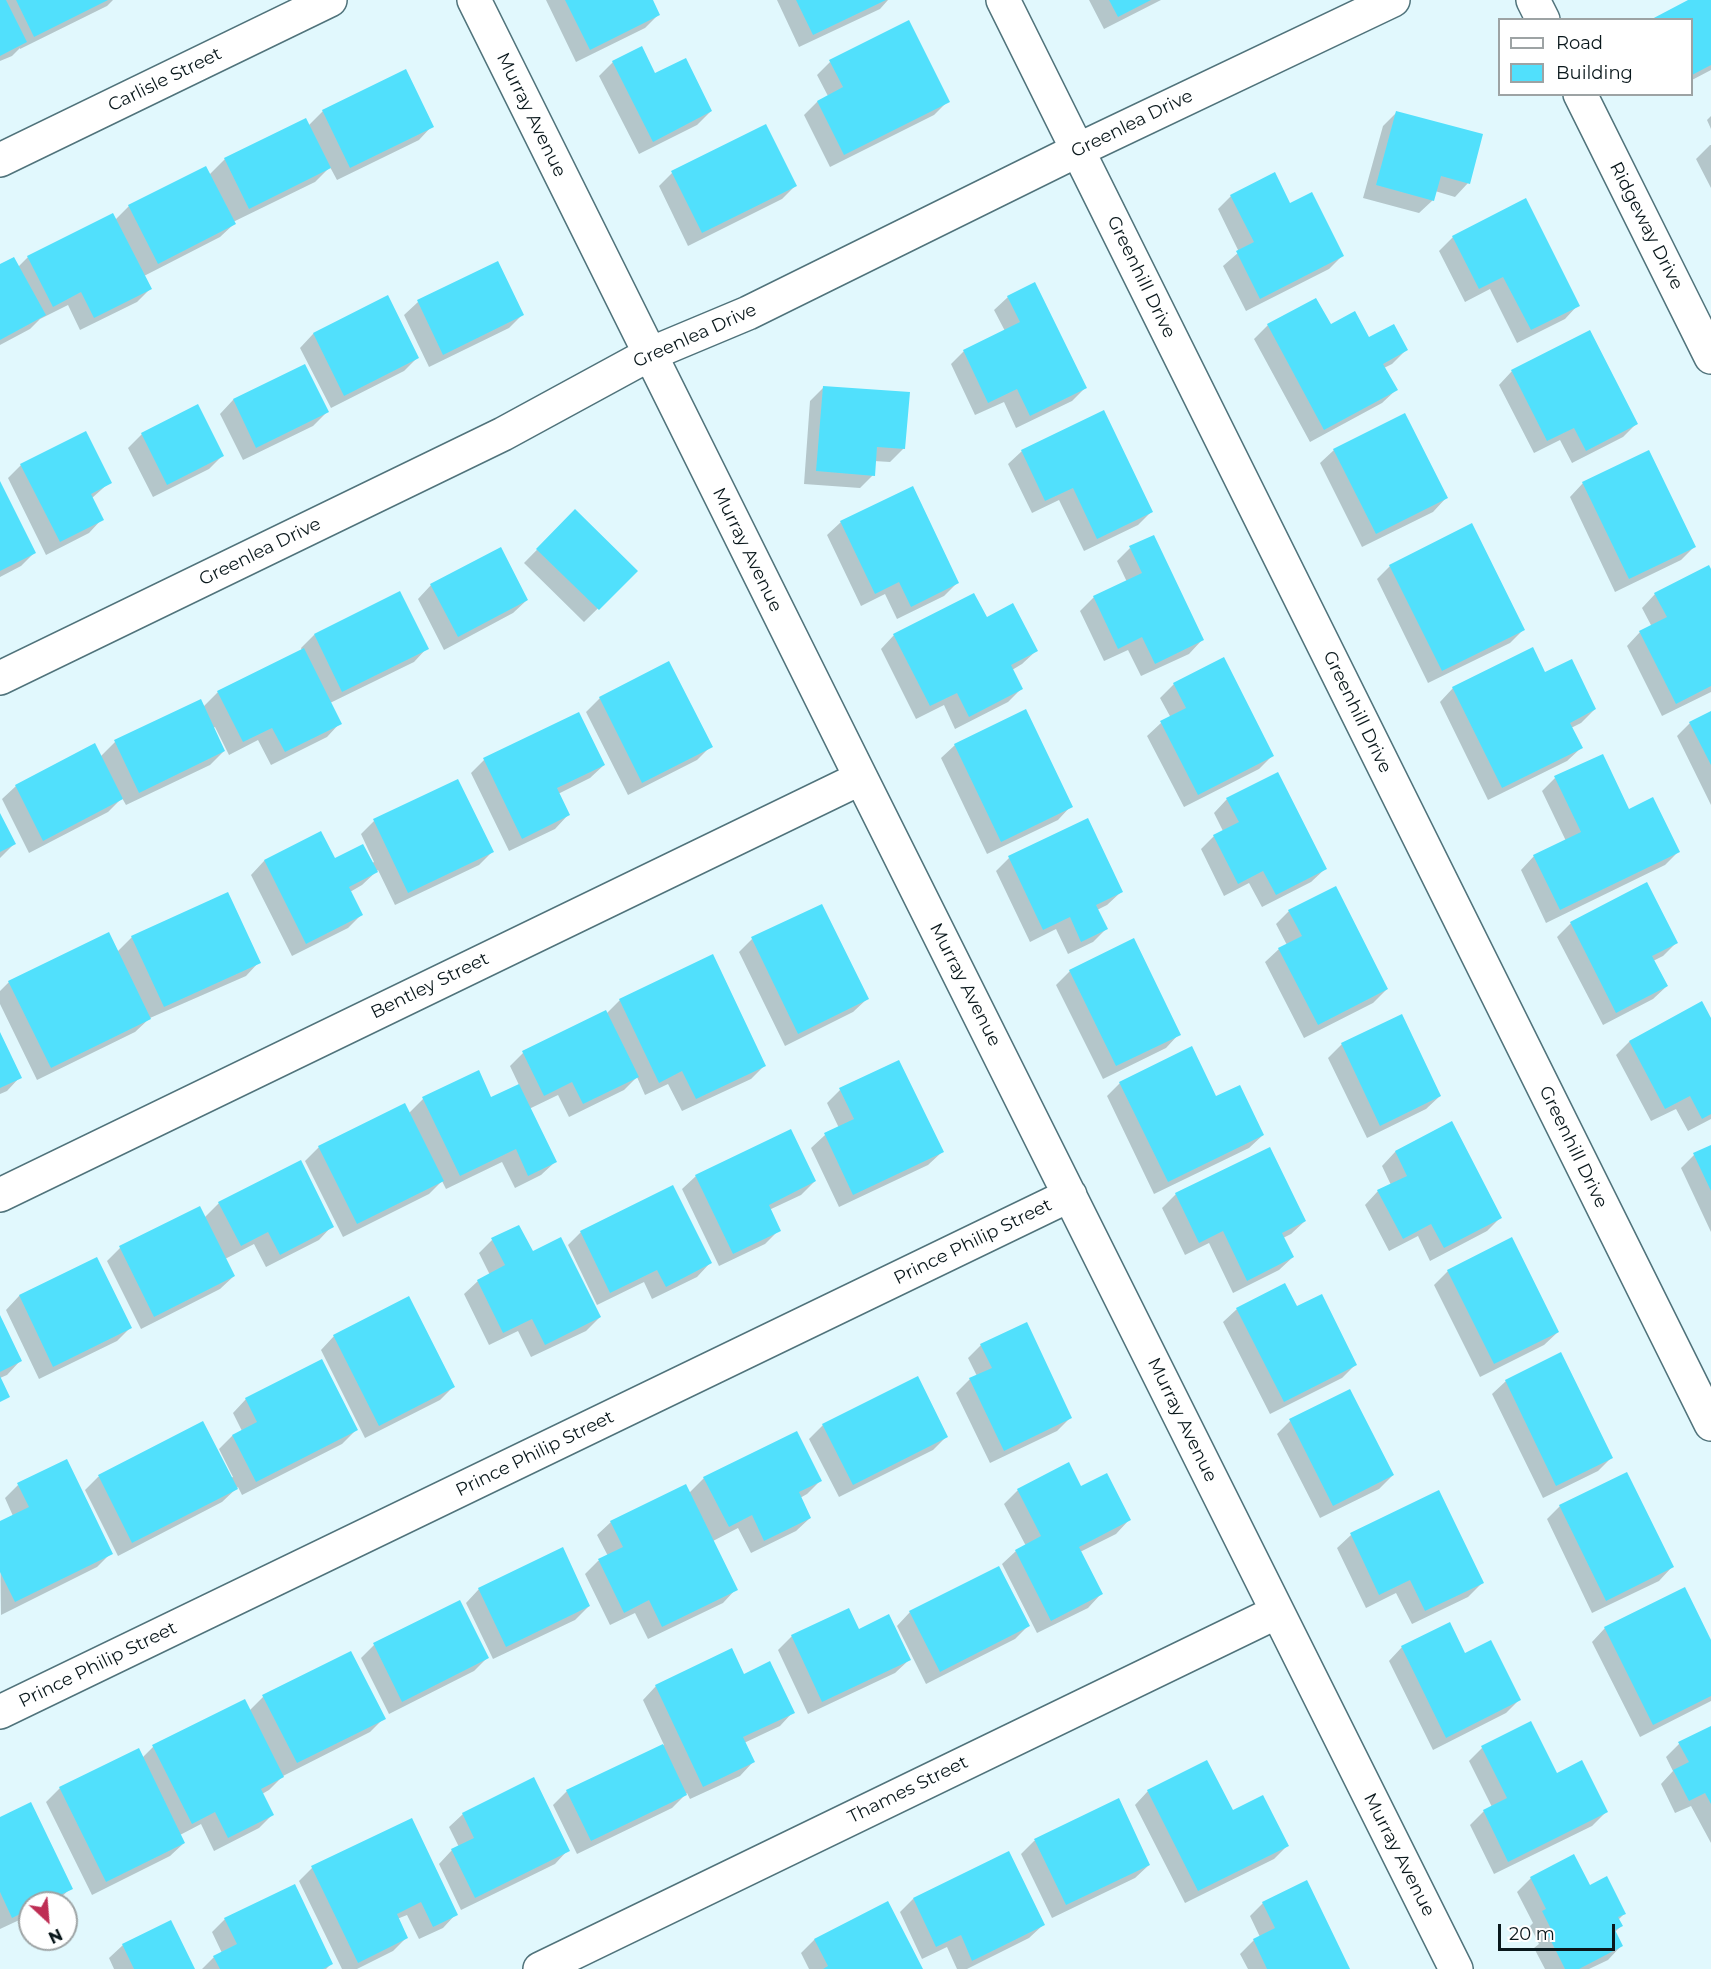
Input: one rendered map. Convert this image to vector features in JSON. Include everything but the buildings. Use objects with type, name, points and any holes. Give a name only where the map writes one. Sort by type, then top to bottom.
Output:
[{"type":"street","name":"Carlisle Street","points":[[0,160],[330,0]]},
{"type":"street","name":"Murray Avenue","points":[[474,0],[1456,1969]]},
{"type":"street","name":"Greenhill Drive","points":[[1003,0],[1711,1424]]},
{"type":"street","name":"Greenlea Drive","points":[[0,678],[503,434],[651,354],[748,313],[1078,150],[1393,0]]},
{"type":"street","points":[[1533,0],[1542,18]]},
{"type":"street","name":"Ridgeway Drive","points":[[1581,96],[1711,357]]},
{"type":"street","name":"Bentley Street","points":[[0,1195],[861,778]]},
{"type":"street","name":"Prince Philip Street","points":[[0,1713],[1070,1195]]},
{"type":"street","name":"Thames Street","points":[[540,1969],[1277,1612]]}]
